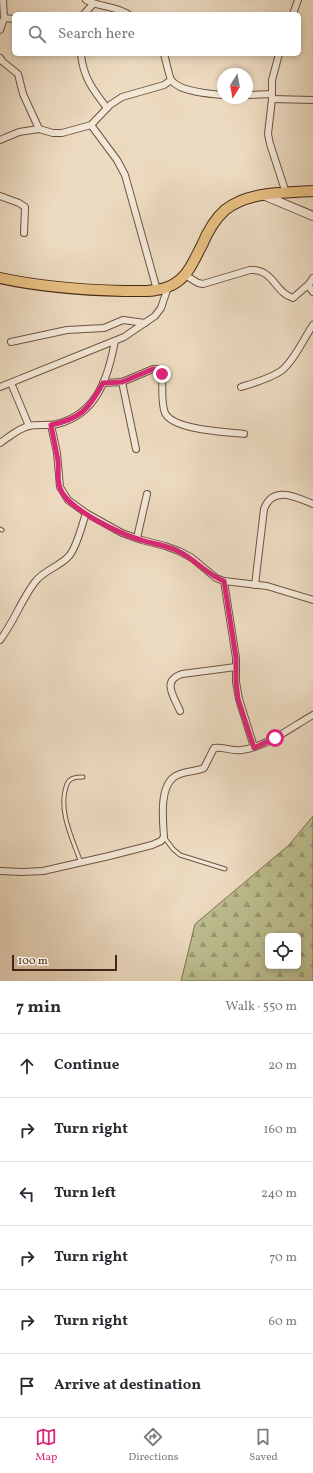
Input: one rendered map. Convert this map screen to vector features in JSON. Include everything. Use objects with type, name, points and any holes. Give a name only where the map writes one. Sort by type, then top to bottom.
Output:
[{"type":"highway","points":[[0,278],[39,286],[73,290],[157,290],[168,287],[178,282],[191,266],[211,227],[225,210],[239,202],[263,195],[313,191]]},
{"type":"street","points":[[0,30],[4,18],[3,0]]},
{"type":"street","points":[[86,0],[93,4],[123,12]]},
{"type":"street","points":[[294,12],[298,0]]},
{"type":"street","points":[[86,12],[93,4]]},
{"type":"street","points":[[4,18],[12,19]]},
{"type":"street","points":[[81,56],[86,78],[107,108]]},
{"type":"street","points":[[165,56],[171,80],[186,89],[217,94]]},
{"type":"street","points":[[278,56],[273,74],[268,134],[286,193]]},
{"type":"street","points":[[0,58],[2,62],[18,74],[22,94],[39,129]]},
{"type":"street","points":[[0,140],[19,132],[39,129],[53,133],[62,133],[91,125],[107,108],[122,97],[164,84],[171,80]]},
{"type":"street","points":[[253,95],[313,100]]},
{"type":"street","points":[[91,125],[117,160],[125,175],[157,290]]},
{"type":"street","points":[[263,195],[313,216]]},
{"type":"street","points":[[0,196],[19,203],[25,207],[26,214],[24,233]]},
{"type":"street","points":[[185,274],[198,283],[203,284],[250,270],[255,270],[266,274],[286,295],[293,298],[309,284],[313,278]]},
{"type":"street","points":[[309,284],[313,292]]},
{"type":"street","points":[[0,387],[115,342],[124,337],[155,316],[161,308],[168,287]]},
{"type":"street","points":[[12,342],[67,330],[104,328],[123,320],[145,323]]},
{"type":"street","points":[[241,388],[260,382],[281,371],[289,363],[313,325]]},
{"type":"street","points":[[0,443],[29,426],[59,424],[83,412],[93,402],[103,383],[115,342]]},
{"type":"street","points":[[103,383],[122,382],[157,369],[161,370],[163,405],[169,418],[187,426],[199,429],[244,434]]},
{"type":"street","points":[[122,382],[136,449]]},
{"type":"street","points":[[11,383],[29,426]]},
{"type":"street","points":[[51,425],[57,453],[60,487],[68,500],[86,513],[122,533],[179,551],[192,558],[216,578],[224,581],[267,586],[313,600]]},
{"type":"street","points":[[137,538],[147,494]]},
{"type":"street","points":[[255,585],[266,502],[272,497],[286,494],[313,504]]},
{"type":"street","points":[[0,640],[34,583],[42,574],[66,559],[73,551],[86,513]]},
{"type":"street","points":[[224,581],[236,658],[238,699],[254,748]]},
{"type":"street","points":[[180,711],[171,691],[171,680],[174,677],[182,674],[236,667]]},
{"type":"street","points":[[0,871],[43,871],[152,845],[164,837],[163,804],[168,786],[174,777],[204,768],[212,750],[216,747],[239,751],[254,748],[280,736],[313,715]]},
{"type":"lane","points":[[81,862],[67,822],[63,796],[69,780],[83,777]]},
{"type":"lane","points":[[164,837],[173,849],[180,855],[225,869]]},
{"type":"green space","points":[[313,816],[313,981],[181,981],[195,924],[289,845]]},
{"type":"route","points":[[162,374],[161,370],[153,369],[122,382],[103,383],[93,402],[80,415],[59,424],[51,425],[57,453],[58,479],[60,487],[68,500],[86,513],[122,533],[179,551],[192,558],[216,578],[224,581],[236,658],[238,699],[254,748],[275,738]]}]
